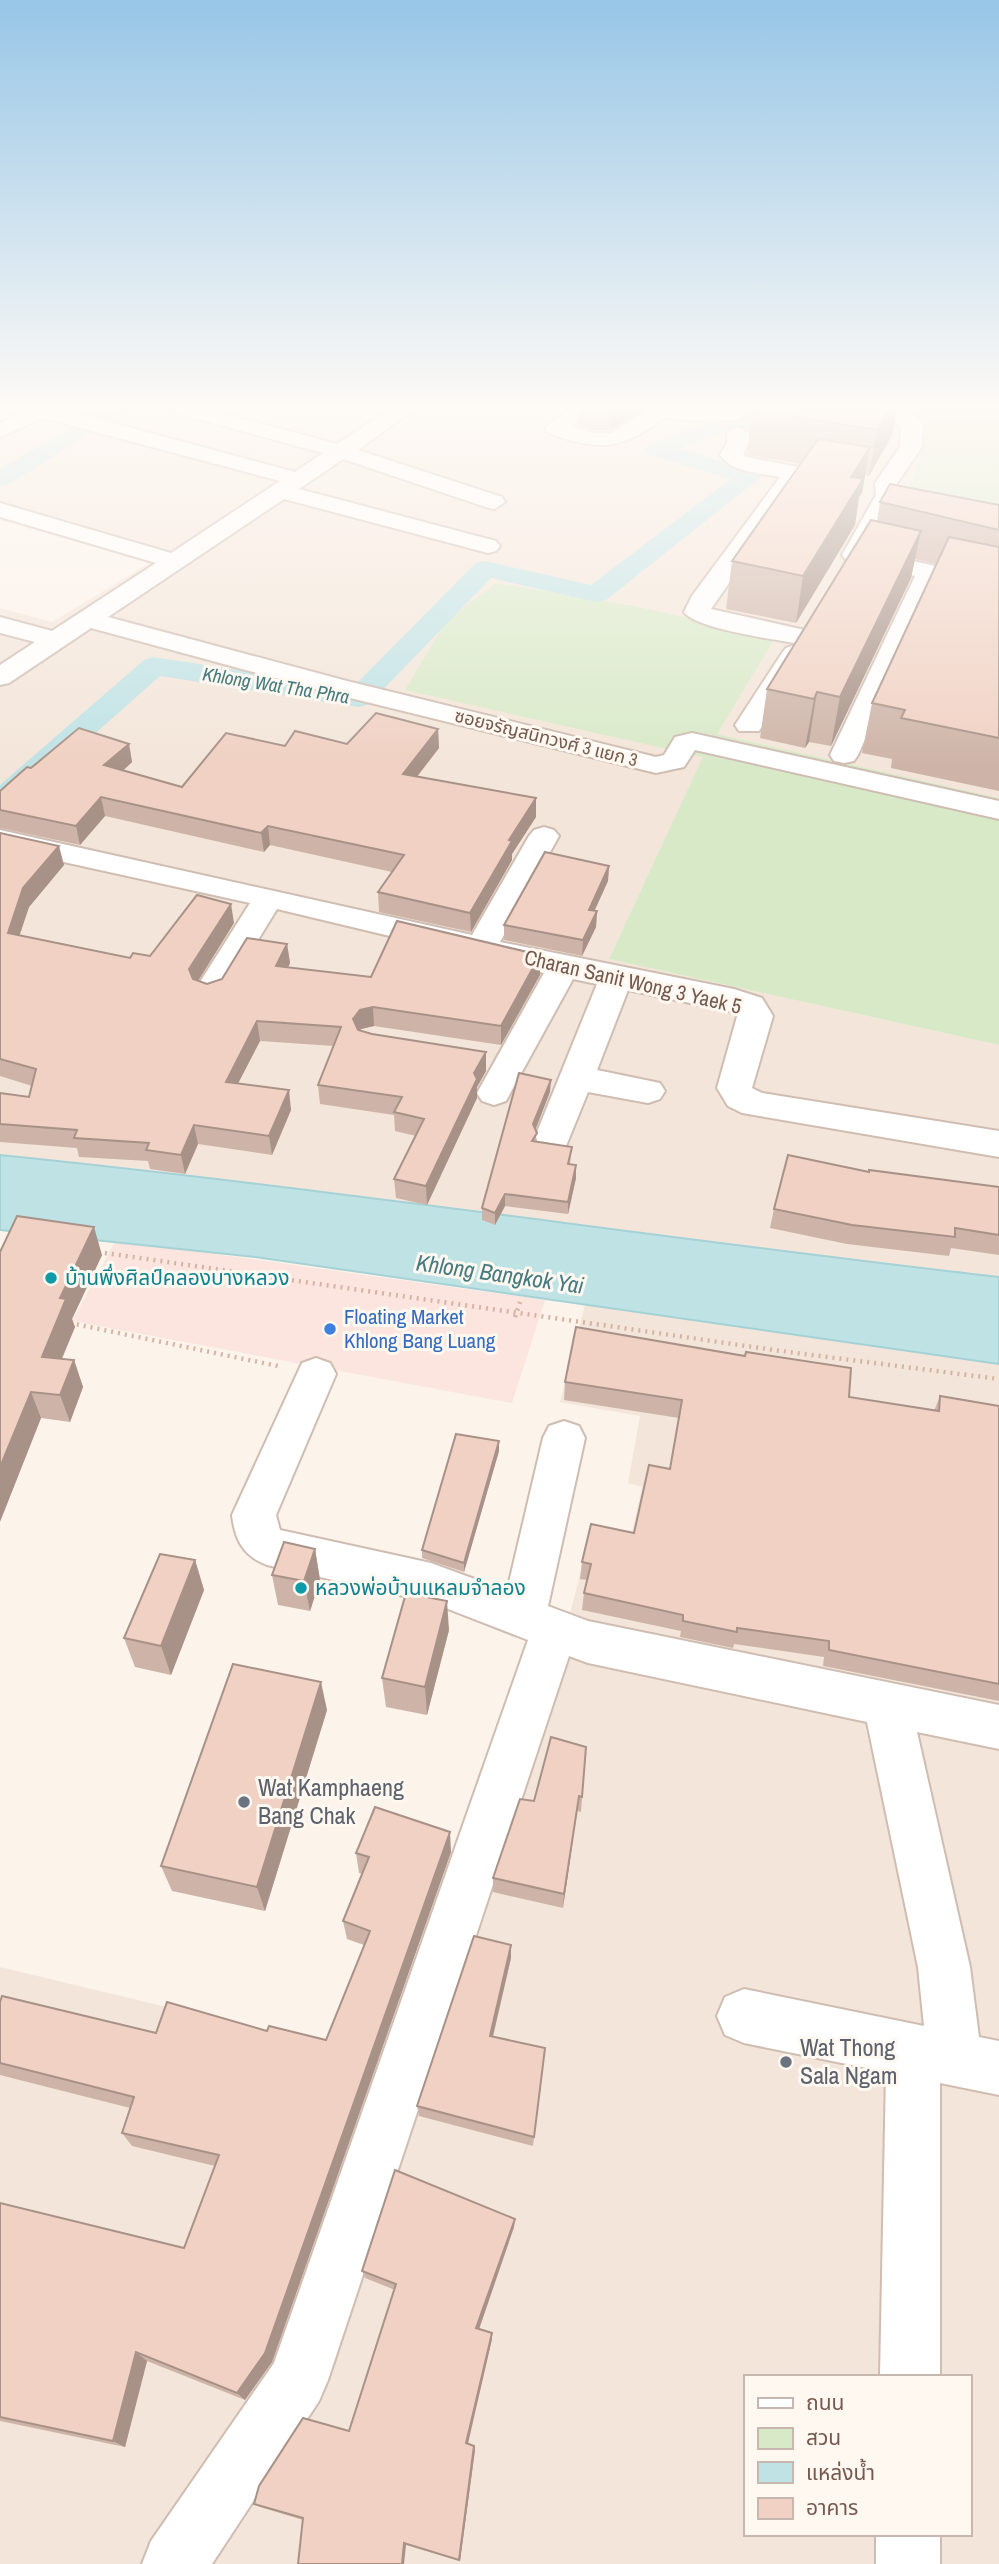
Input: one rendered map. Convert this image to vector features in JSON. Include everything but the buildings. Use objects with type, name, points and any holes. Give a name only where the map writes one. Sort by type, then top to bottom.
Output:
[{"type":"street","points":[[60,528],[174,561]]},
{"type":"street","points":[[0,677],[226,528]]},
{"type":"street","points":[[400,528],[385,540],[450,557]]},
{"type":"street","points":[[417,528],[488,547]]},
{"type":"street","points":[[754,528],[701,601],[697,612],[712,618],[805,637]]},
{"type":"street","points":[[840,578],[869,528]]},
{"type":"street","points":[[853,555],[999,587]]},
{"type":"street","points":[[844,755],[928,573]]},
{"type":"street","points":[[749,724],[819,613]]},
{"type":"street","name":"ซอยจรัญสนิทวงศ์ 3 แยก 3","points":[[87,619],[339,687],[656,765],[674,761],[685,743],[692,741],[999,810]]},
{"type":"street","points":[[0,625],[56,640]]},
{"type":"street","points":[[481,948],[544,836]]},
{"type":"street","name":"Charan Sanit Wong 3 Yaek 5","points":[[0,839],[563,967],[734,1000],[750,1006],[756,1016],[734,1088],[740,1097],[754,1104],[999,1144]]},
{"type":"street","points":[[211,990],[268,899]]},
{"type":"street","points":[[495,1093],[498,1059],[563,967]]},
{"type":"street","points":[[554,1137],[616,978]]},
{"type":"street","points":[[576,1078],[648,1091]]},
{"type":"street","points":[[316,1374],[254,1515],[256,1533],[267,1546],[431,1583],[588,1642],[999,1727]]},
{"type":"street","points":[[174,2564],[298,2380],[539,1623],[564,1438]]},
{"type":"street","points":[[887,1703],[944,1967],[955,2058],[910,2375]]},
{"type":"street","points":[[744,2017],[955,2058]]},
{"type":"street","points":[[908,2536],[908,2564]]},
{"type":"path","points":[[97,1252],[780,1351],[999,1379]]},
{"type":"path","points":[[515,1317],[520,1302]]},
{"type":"path","points":[[64,1322],[316,1374]]},
{"type":"shaded area","points":[[27,528],[892,528],[999,550],[999,798],[716,734],[405,689],[704,757],[609,959],[999,1045],[999,1277],[713,1244],[134,1169],[0,1155],[0,608],[52,622],[150,563]]},
{"type":"shaded area","name":"Floating Market Khlong Bang Luang","points":[[115,1242],[545,1300],[512,1403],[72,1321]]},
{"type":"shaded area","points":[[585,1305],[999,1364],[999,2564],[0,2564],[0,1967],[391,2061],[551,1637],[571,1610],[589,1538],[629,1546],[642,1487],[628,1483],[640,1416],[560,1402]]},
{"type":"green space","points":[[892,528],[999,528],[999,550]]},
{"type":"green space","points":[[496,583],[634,606],[775,638],[717,734],[999,798],[999,1045],[609,959],[703,757],[405,690],[446,621]]},
{"type":"water","name":"Khlong Bangkok Yai","points":[[0,1155],[250,1183],[999,1277],[999,1364],[255,1257],[0,1230]]},
{"type":"waterway","name":"Khlong Wat Tha Phra","points":[[0,801],[154,666],[359,698],[429,623],[485,569],[596,594],[683,528]]},
{"type":"place","name":"บ้านพึ่งศิลป์คลองบางหลวง","points":[[51,1278]]},
{"type":"place","name":"Floating Market Khlong Bang Luang","points":[[330,1329]]},
{"type":"place","name":"หลวงพ่อบ้านแหลมจำลอง","points":[[301,1588]]},
{"type":"place","name":"Wat Kamphaeng Bang Chak","points":[[244,1802]]},
{"type":"place","name":"Wat Thong Sala Ngam","points":[[786,2062]]}]
